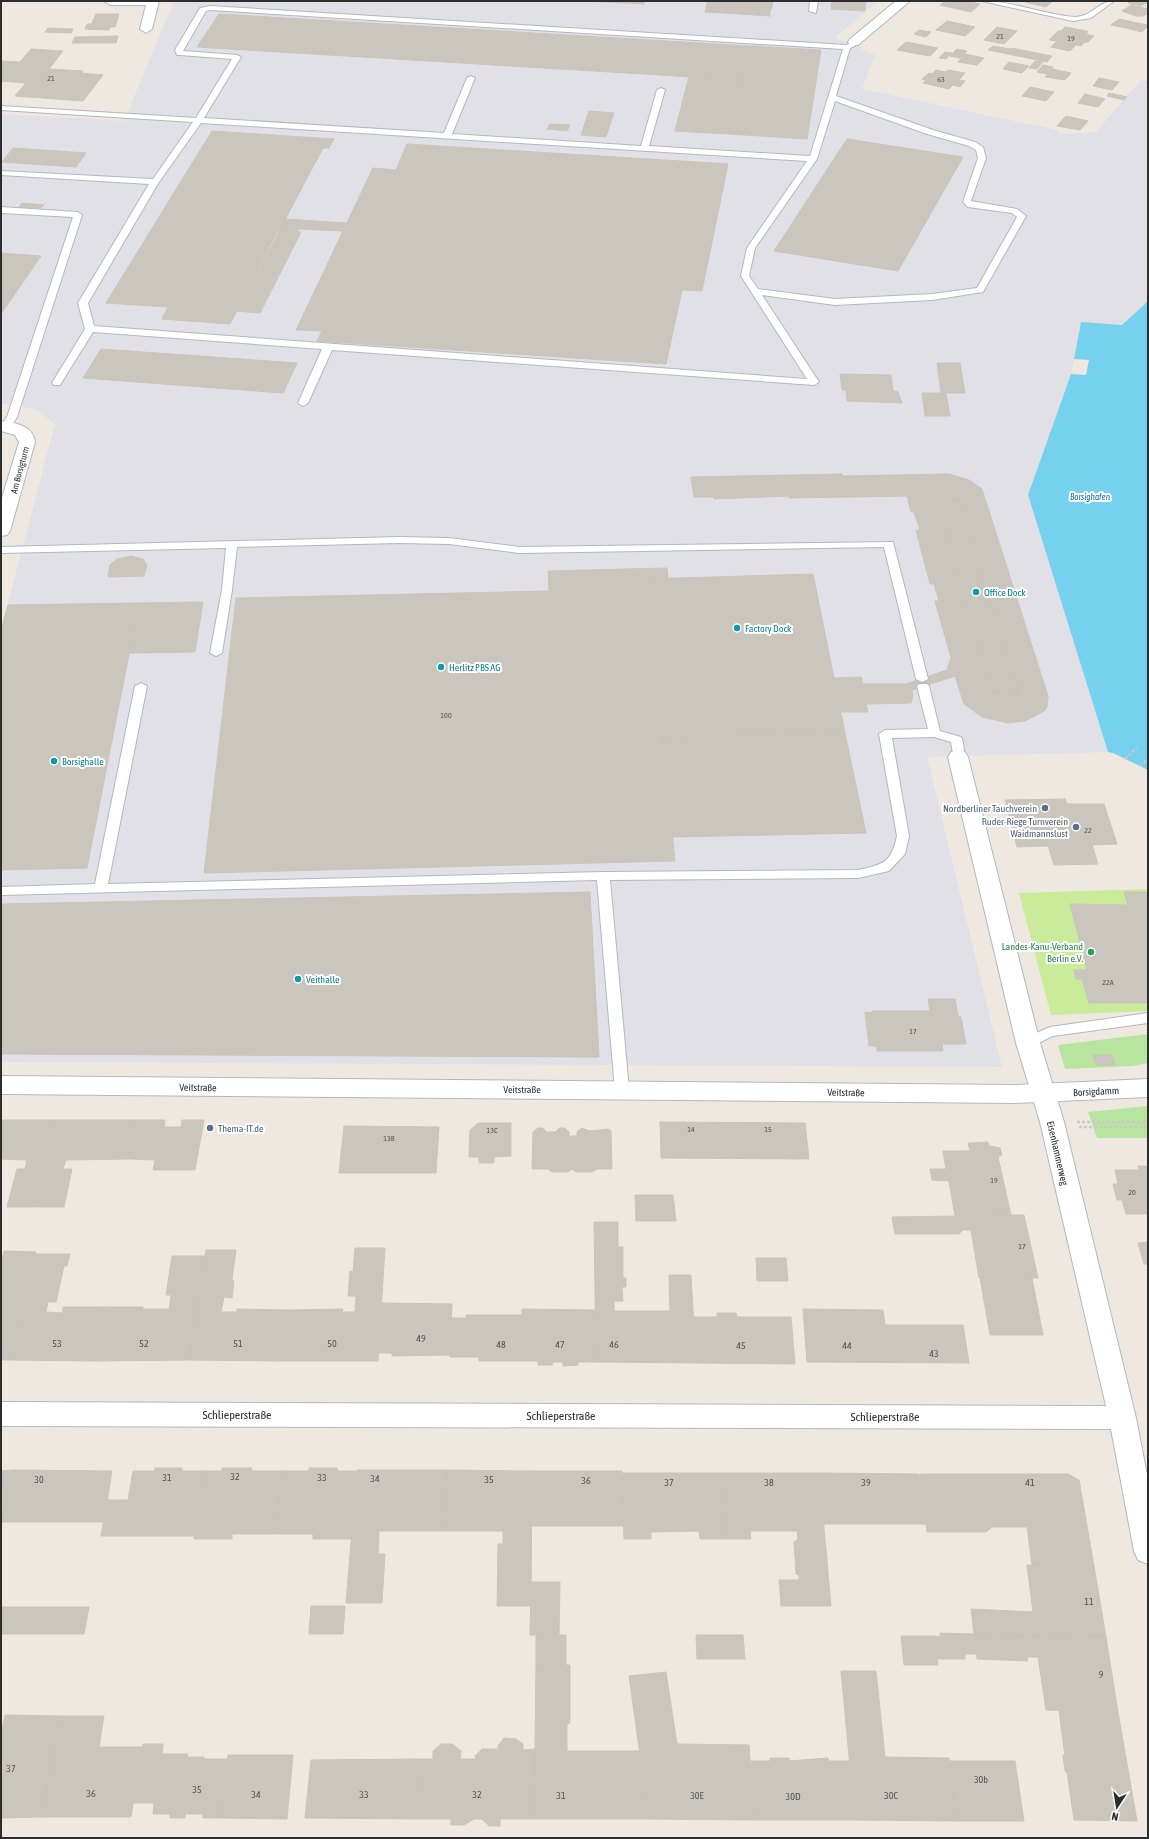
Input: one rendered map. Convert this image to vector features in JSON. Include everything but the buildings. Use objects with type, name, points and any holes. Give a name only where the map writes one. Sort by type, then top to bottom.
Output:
[{"type":"street","points":[[110,1],[153,1],[146,30]]},
{"type":"street","points":[[851,44],[904,1]]},
{"type":"street","name":"Am Borsigturm","points":[[1,531],[27,442],[26,435],[22,432],[4,426]]},
{"type":"street","name":"Eisenhammerweg","points":[[958,756],[1028,1043],[1043,1094],[1064,1124],[1148,1552]]},
{"type":"street","name":"Veitstraße","points":[[1,1085],[1043,1094]]},
{"type":"street","name":"Borsigdamm","points":[[1043,1094],[1148,1088]]},
{"type":"street","name":"Schlieperstraße","points":[[1,1414],[1122,1418]]},
{"type":"lane","points":[[813,11],[814,1]]},
{"type":"lane","points":[[986,1],[1083,20],[1092,17],[1110,1]]},
{"type":"lane","points":[[57,383],[90,329],[83,303],[155,182],[199,120],[237,57],[180,53],[179,50],[203,10],[210,8],[851,44],[831,97],[813,159],[751,248],[745,276],[814,382],[90,329]]},
{"type":"lane","points":[[447,136],[471,78]]},
{"type":"lane","points":[[644,148],[661,90]]},
{"type":"lane","points":[[755,291],[835,302],[932,297],[980,290],[1022,216],[1014,211],[971,205],[967,202],[982,158],[980,149],[972,144],[930,132],[831,97]]},
{"type":"lane","points":[[1,108],[813,159]]},
{"type":"lane","points":[[1,173],[155,182]]},
{"type":"lane","points":[[1,210],[78,215],[12,417],[4,426]]},
{"type":"lane","points":[[303,403],[328,347]]},
{"type":"lane","points":[[1,550],[449,540],[519,550],[889,544],[935,733]]},
{"type":"lane","points":[[216,653],[227,590],[232,544]]},
{"type":"lane","points":[[101,888],[141,686]]},
{"type":"lane","points":[[1,890],[603,876],[858,874],[885,868],[899,854],[903,836],[885,734],[935,733],[957,740],[958,756]]},
{"type":"lane","points":[[603,876],[622,1090]]},
{"type":"lane","points":[[1028,1043],[1050,1032],[1148,1018]]},
{"type":"path","points":[[1125,759],[1136,748]]},
{"type":"path","points":[[1140,766],[1148,760]]},
{"type":"path","points":[[1064,1124],[1148,1122]]},
{"type":"path","points":[[1064,1124],[1148,1127]]},
{"type":"shaded area","points":[[174,1],[878,1],[835,38],[862,47],[860,50],[875,55],[862,89],[1058,130],[1060,134],[1096,132],[1141,80],[1148,81],[1148,301],[1122,325],[1081,323],[1071,374],[1028,495],[1108,752],[927,757],[1002,1067],[1,1062],[1,630],[55,424],[35,409],[1,403],[1,114],[124,121]]},
{"type":"green space","name":"Landes-Kanu-Verband Berlin e.V.","points":[[1148,889],[1148,1011],[1051,1015],[1019,893]]},
{"type":"green space","points":[[1148,1034],[1148,1063],[1133,1066],[1065,1069],[1058,1045]]},
{"type":"green space","points":[[1148,1106],[1148,1138],[1097,1138],[1088,1112]]},
{"type":"water","name":"Borsighafen","points":[[1148,301],[1148,770],[1108,752],[1028,495],[1071,374],[1086,375],[1089,360],[1074,359],[1081,322],[1122,325]]},
{"type":"place","name":"Office Dock","points":[[976,592]]},
{"type":"place","name":"Factory Dock","points":[[737,628]]},
{"type":"place","name":"Herlitz PBS AG","points":[[441,667]]},
{"type":"place","name":"Borsighalle","points":[[54,761]]},
{"type":"place","name":"Nordberliner Tauchverein","points":[[1045,808]]},
{"type":"place","name":"Ruder-Riege Turnverein Waidmannslust","points":[[1076,827]]},
{"type":"place","name":"Landes-Kanu-Verband Berlin e.V.","points":[[1091,952]]},
{"type":"place","name":"Veithalle","points":[[298,979]]},
{"type":"place","name":"Thema-IT.de","points":[[210,1128]]}]
